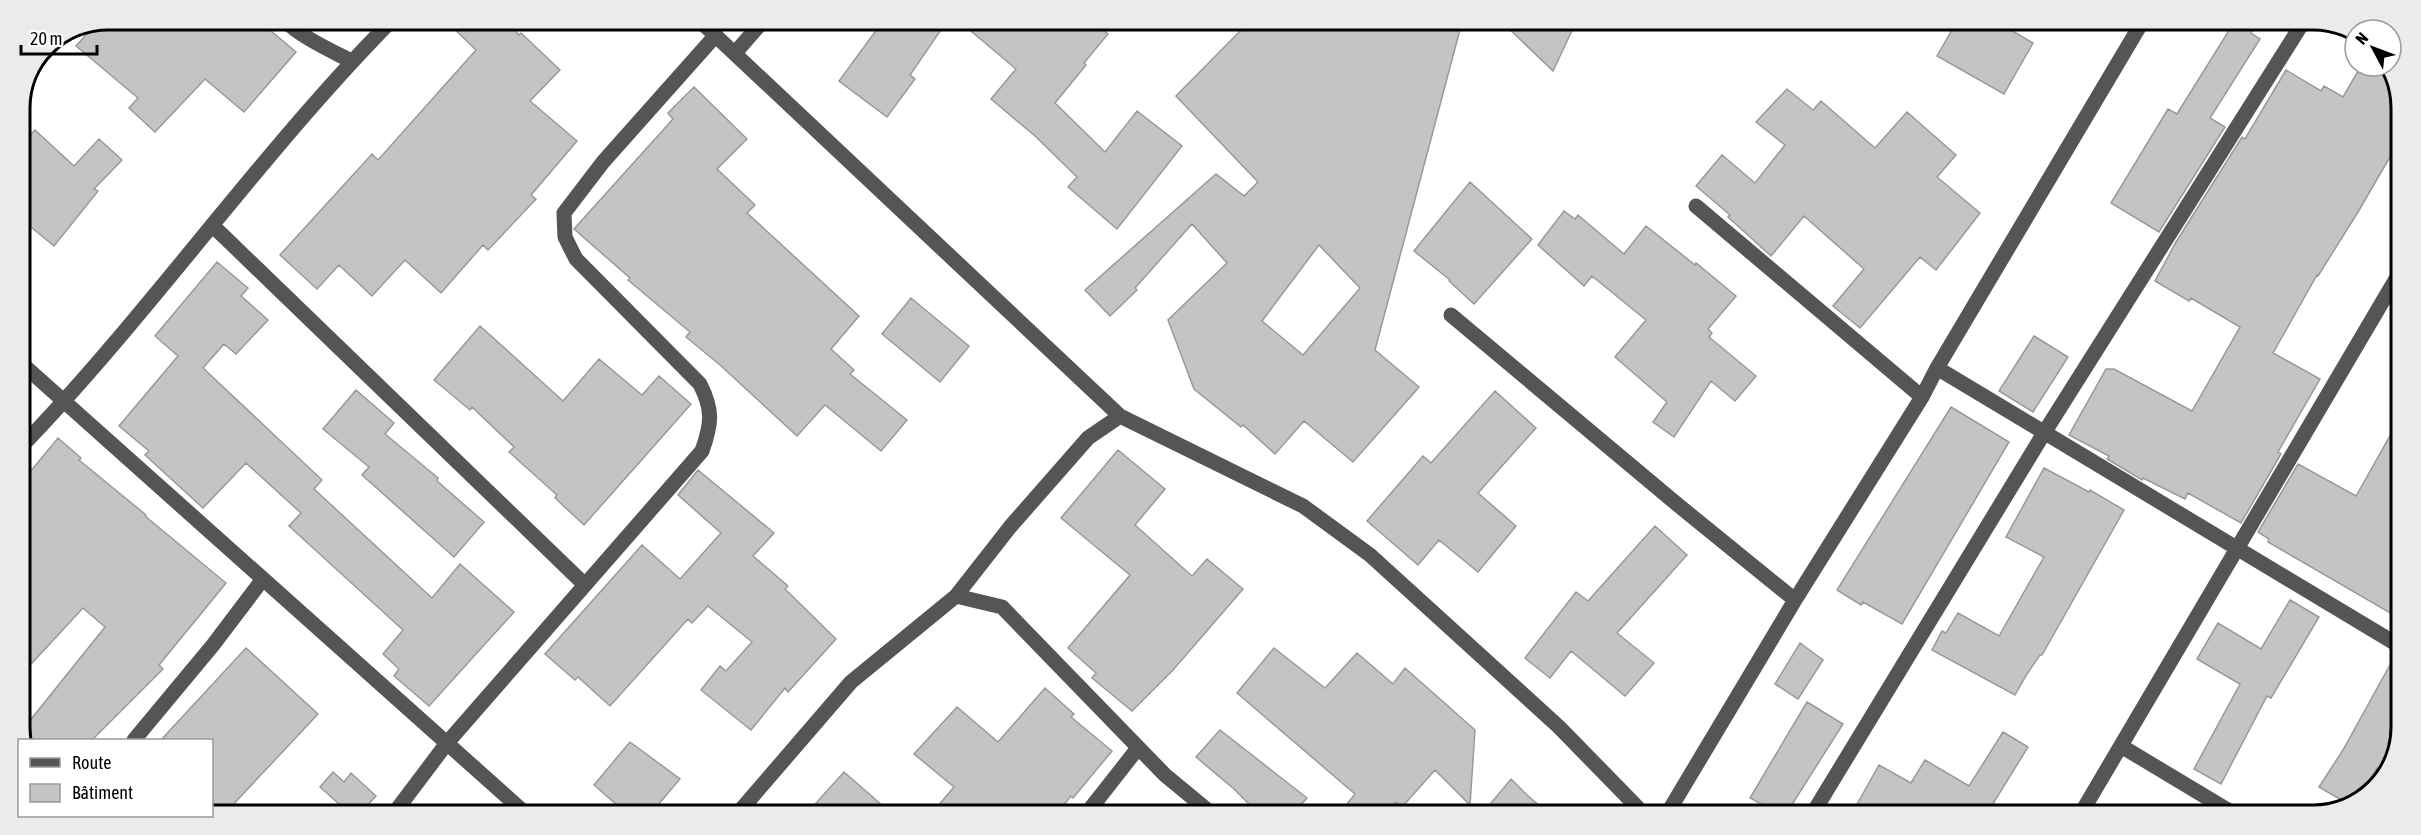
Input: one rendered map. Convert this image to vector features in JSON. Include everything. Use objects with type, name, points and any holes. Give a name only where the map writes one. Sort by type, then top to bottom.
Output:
[{"type":"street","points":[[295,30],[351,61]]},
{"type":"street","points":[[30,437],[65,401],[351,61],[382,30]]},
{"type":"street","points":[[710,30],[1120,416],[1303,506],[1370,555],[1558,728],[1635,805]]},
{"type":"street","points":[[735,53],[755,30]]},
{"type":"street","points":[[1671,805],[1795,600],[1922,398],[1937,368],[2137,30]]},
{"type":"street","points":[[1818,805],[2044,433],[2298,30]]},
{"type":"street","points":[[399,805],[447,743],[702,451],[710,430],[709,404],[700,384],[576,259],[565,237],[564,213],[603,162],[716,35]]},
{"type":"street","points":[[1696,206],[1922,398]]},
{"type":"street","points":[[212,225],[585,585]]},
{"type":"street","points":[[2086,805],[2391,287]]},
{"type":"street","points":[[1451,315],[1669,498],[1795,600]]},
{"type":"street","points":[[1937,368],[2391,641]]},
{"type":"street","points":[[30,371],[516,805]]},
{"type":"street","points":[[745,805],[851,682],[956,596],[1010,527],[1088,438],[1120,416]]},
{"type":"street","points":[[136,739],[213,645],[263,579]]},
{"type":"street","points":[[956,596],[1002,607],[1165,775],[1201,805]]},
{"type":"street","points":[[2121,747],[2219,805]]},
{"type":"street","points":[[1093,805],[1138,748]]},
{"type":"building","points":[[270,30],[296,52],[244,112],[205,79],[155,132],[129,108],[138,98],[76,46],[92,31]]},
{"type":"building","points":[[455,30],[514,30],[519,35],[521,33],[560,70],[530,101],[577,141],[531,195],[536,199],[488,250],[483,245],[441,293],[405,260],[372,296],[339,265],[317,289],[280,255],[372,154],[378,160],[476,50]]},
{"type":"building","points":[[876,30],[941,30],[910,75],[915,79],[887,117],[839,81]]},
{"type":"building","points":[[970,30],[1103,30],[1108,34],[1055,103],[1105,152],[1137,111],[1182,146],[1117,229],[1068,187],[1077,177],[1035,136],[991,99],[1016,69]]},
{"type":"building","points":[[1241,30],[1460,30],[1375,350],[1419,387],[1353,462],[1304,421],[1275,454],[1243,425],[1241,427],[1194,389],[1168,320],[1227,263],[1192,224],[1135,288],[1137,290],[1110,316],[1085,290],[1216,174],[1244,196],[1258,182],[1176,96]],"holes":[[[1319,245],[1360,288],[1303,355],[1262,321]]]},
{"type":"building","points":[[1510,30],[1572,30],[1553,71]]},
{"type":"building","points":[[1952,30],[2011,30],[2033,43],[2004,94],[1937,56]]},
{"type":"building","points":[[2229,30],[2253,30],[2251,33],[2260,39],[2210,118],[2225,127],[2159,232],[2111,203],[2168,109],[2177,114]]},
{"type":"building","points":[[2286,70],[2321,91],[2324,86],[2343,97],[2354,78],[2385,78],[2391,102],[2391,155],[2317,275],[2273,353],[2320,379],[2278,452],[2281,454],[2241,523],[2188,493],[2185,499],[2143,478],[2142,480],[2107,459],[2109,456],[2069,435],[2106,369],[2114,369],[2192,411],[2240,327],[2191,298],[2189,301],[2155,281],[2176,242],[2242,137],[2245,139]]},
{"type":"building","points":[[694,87],[747,139],[717,169],[755,205],[747,213],[859,316],[831,349],[854,370],[850,374],[907,420],[881,451],[825,405],[797,436],[686,337],[690,332],[628,280],[630,278],[574,229],[673,119],[668,113]]},
{"type":"building","points":[[1787,89],[1813,110],[1821,101],[1875,148],[1907,112],[1956,155],[1937,177],[1980,213],[1936,270],[1920,257],[1860,328],[1833,306],[1864,269],[1804,216],[1771,256],[1728,217],[1730,215],[1696,186],[1722,155],[1755,183],[1785,145],[1756,122]]},
{"type":"building","points":[[35,130],[74,166],[99,139],[122,160],[94,189],[98,191],[54,246],[30,226],[30,136]]},
{"type":"building","points":[[1470,182],[1532,239],[1474,304],[1450,280],[1414,251]]},
{"type":"building","points":[[1564,211],[1575,219],[1578,215],[1624,254],[1646,226],[1736,296],[1708,329],[1712,333],[1709,337],[1756,376],[1735,401],[1711,381],[1674,437],[1653,422],[1667,402],[1615,357],[1646,320],[1592,276],[1584,286],[1538,245]]},
{"type":"building","points":[[217,262],[248,288],[241,296],[268,320],[236,354],[224,344],[203,368],[322,480],[314,489],[432,598],[460,564],[514,612],[429,706],[394,676],[399,669],[383,654],[403,630],[289,526],[301,513],[246,463],[203,508],[145,455],[149,451],[119,426],[178,356],[155,336]]},
{"type":"building","points":[[911,298],[969,346],[940,382],[882,334]]},
{"type":"building","points":[[480,326],[563,401],[599,359],[642,395],[659,376],[691,404],[584,525],[555,498],[557,495],[509,452],[514,447],[472,407],[470,410],[434,380]]},
{"type":"building","points":[[2034,336],[2068,357],[2033,412],[1999,391]]},
{"type":"building","points":[[356,390],[394,423],[385,434],[438,478],[437,481],[484,522],[454,557],[362,475],[369,467],[323,429]]},
{"type":"building","points":[[1495,391],[1536,428],[1478,493],[1516,526],[1478,572],[1439,540],[1418,565],[1367,521],[1423,456],[1431,463]]},
{"type":"building","points":[[1951,407],[2009,442],[1902,624],[1863,602],[1861,605],[1837,590]]},
{"type":"building","points":[[2391,434],[2391,613],[2268,542],[2269,539],[2258,532],[2298,464],[2356,496]]},
{"type":"building","points":[[58,438],[81,458],[79,460],[226,583],[159,665],[163,669],[93,739],[31,739],[30,721],[105,627],[83,608],[30,665],[30,472]]},
{"type":"building","points":[[1118,450],[1165,489],[1135,525],[1192,576],[1207,559],[1243,589],[1173,670],[1132,711],[1092,678],[1096,673],[1068,648],[1130,575],[1061,518]]},
{"type":"building","points":[[2044,468],[2089,492],[2090,490],[2124,510],[2042,655],[2027,674],[2015,695],[1932,650],[1942,631],[1946,633],[1958,613],[1999,636],[2044,557],[2006,537]]},
{"type":"building","points":[[698,470],[774,533],[753,556],[788,586],[785,589],[836,639],[788,692],[785,688],[751,730],[701,690],[720,666],[726,671],[752,642],[708,606],[692,623],[688,619],[610,706],[578,677],[575,680],[545,654],[642,545],[680,579],[721,533],[678,495]]},
{"type":"building","points":[[1655,526],[1687,555],[1617,633],[1654,663],[1625,696],[1571,651],[1550,678],[1525,658],[1576,592],[1588,601]]},
{"type":"building","points":[[2290,600],[2319,617],[2271,698],[2267,696],[2221,784],[2194,769],[2240,684],[2197,659],[2218,623],[2261,649]]},
{"type":"building","points":[[1800,643],[1823,660],[1798,699],[1775,684]]},
{"type":"building","points":[[246,648],[318,714],[233,805],[213,805],[213,739],[162,739]]},
{"type":"building","points":[[1274,648],[1325,688],[1357,653],[1393,684],[1405,668],[1475,730],[1470,805],[1435,770],[1404,805],[1396,802],[1394,805],[1346,805],[1355,794],[1237,693]]},
{"type":"building","points":[[2391,663],[2391,727],[2387,752],[2381,766],[2377,768],[2365,786],[2341,800],[2319,787],[2343,750]]},
{"type":"building","points":[[1045,688],[1074,714],[1071,717],[1112,751],[1073,798],[1071,796],[1064,805],[939,805],[954,787],[914,754],[957,707],[998,742]]},
{"type":"building","points":[[1807,702],[1843,724],[1792,805],[1763,805],[1750,798]]},
{"type":"building","points":[[1220,730],[1307,798],[1300,805],[1250,805],[1196,757]]},
{"type":"building","points":[[2003,732],[2028,747],[1992,805],[1857,805],[1879,765],[1911,783],[1925,760],[1969,786]]},
{"type":"building","points":[[630,742],[680,779],[658,805],[617,805],[594,785]]},
{"type":"building","points":[[333,772],[344,782],[351,773],[376,796],[368,805],[340,805],[320,787]]},
{"type":"building","points":[[844,772],[882,805],[814,805]]},
{"type":"building","points":[[1511,779],[1539,805],[1489,805]]}]
